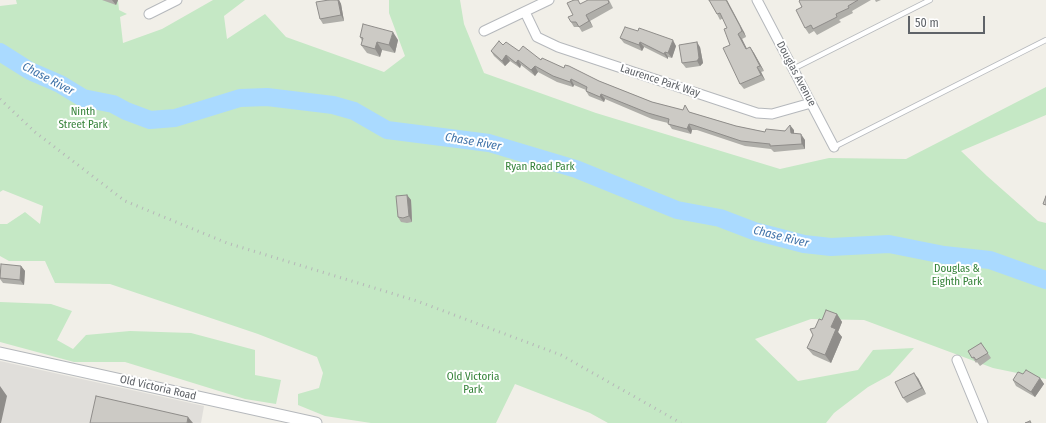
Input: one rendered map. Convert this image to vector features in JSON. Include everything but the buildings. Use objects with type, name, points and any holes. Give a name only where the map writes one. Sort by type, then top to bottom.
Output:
[{"type":"street","points":[[149,14],[177,0]]},
{"type":"street","points":[[484,31],[549,0]]},
{"type":"street","name":"Douglas Avenue","points":[[757,0],[834,147]]},
{"type":"street","name":"Laurence Park Way","points":[[526,12],[537,37],[558,48],[757,113],[772,114],[811,103]]},
{"type":"street","name":"Old Victoria Road","points":[[0,353],[316,423]]},
{"type":"street","points":[[957,360],[983,423]]},
{"type":"lane","points":[[793,69],[930,0]]},
{"type":"lane","points":[[834,147],[1046,40]]},
{"type":"shaded area","points":[[0,361],[204,406],[201,423],[0,423]]},
{"type":"green space","points":[[16,0],[118,0],[119,10],[127,14],[120,17],[123,43],[162,29],[213,0],[245,0],[224,16],[227,39],[265,14],[286,37],[384,72],[405,56],[389,13],[389,0],[460,0],[464,24],[484,73],[596,113],[780,169],[829,158],[906,159],[1046,87],[1046,115],[961,151],[1038,221],[1046,223],[1046,379],[993,368],[864,320],[811,319],[755,339],[798,381],[858,370],[873,350],[914,348],[890,375],[868,387],[834,413],[826,423],[608,423],[590,413],[515,384],[496,423],[371,423],[325,416],[298,405],[298,394],[319,388],[323,373],[317,357],[258,334],[110,284],[55,283],[45,261],[9,261],[0,256],[0,224],[7,224],[25,212],[40,224],[43,206],[3,190],[0,192],[0,6],[17,4]]},
{"type":"green space","points":[[0,302],[51,304],[72,311],[57,340],[73,349],[86,335],[130,331],[191,333],[255,350],[255,375],[281,380],[276,404],[245,399],[125,362],[74,362],[0,342]]},
{"type":"waterway","name":"Chase River","points":[[0,52],[30,71],[60,84],[83,98],[113,104],[126,111],[150,120],[175,118],[240,98],[267,97],[333,105],[354,111],[387,130],[489,143],[576,169],[677,210],[720,218],[754,231],[804,244],[831,247],[889,244],[944,255],[990,260],[1046,280]]},
{"type":"railway","points":[[0,99],[35,132],[125,201],[227,243],[417,301],[561,355],[681,423]]},
{"type":"park label","name":"Ninth Street Park","points":[[83,118]]},
{"type":"park label","name":"Ryan Road Park","points":[[540,167]]},
{"type":"park label","name":"Douglas & Eighth Park","points":[[957,275]]},
{"type":"park label","name":"Old Victoria Park","points":[[473,383]]}]
